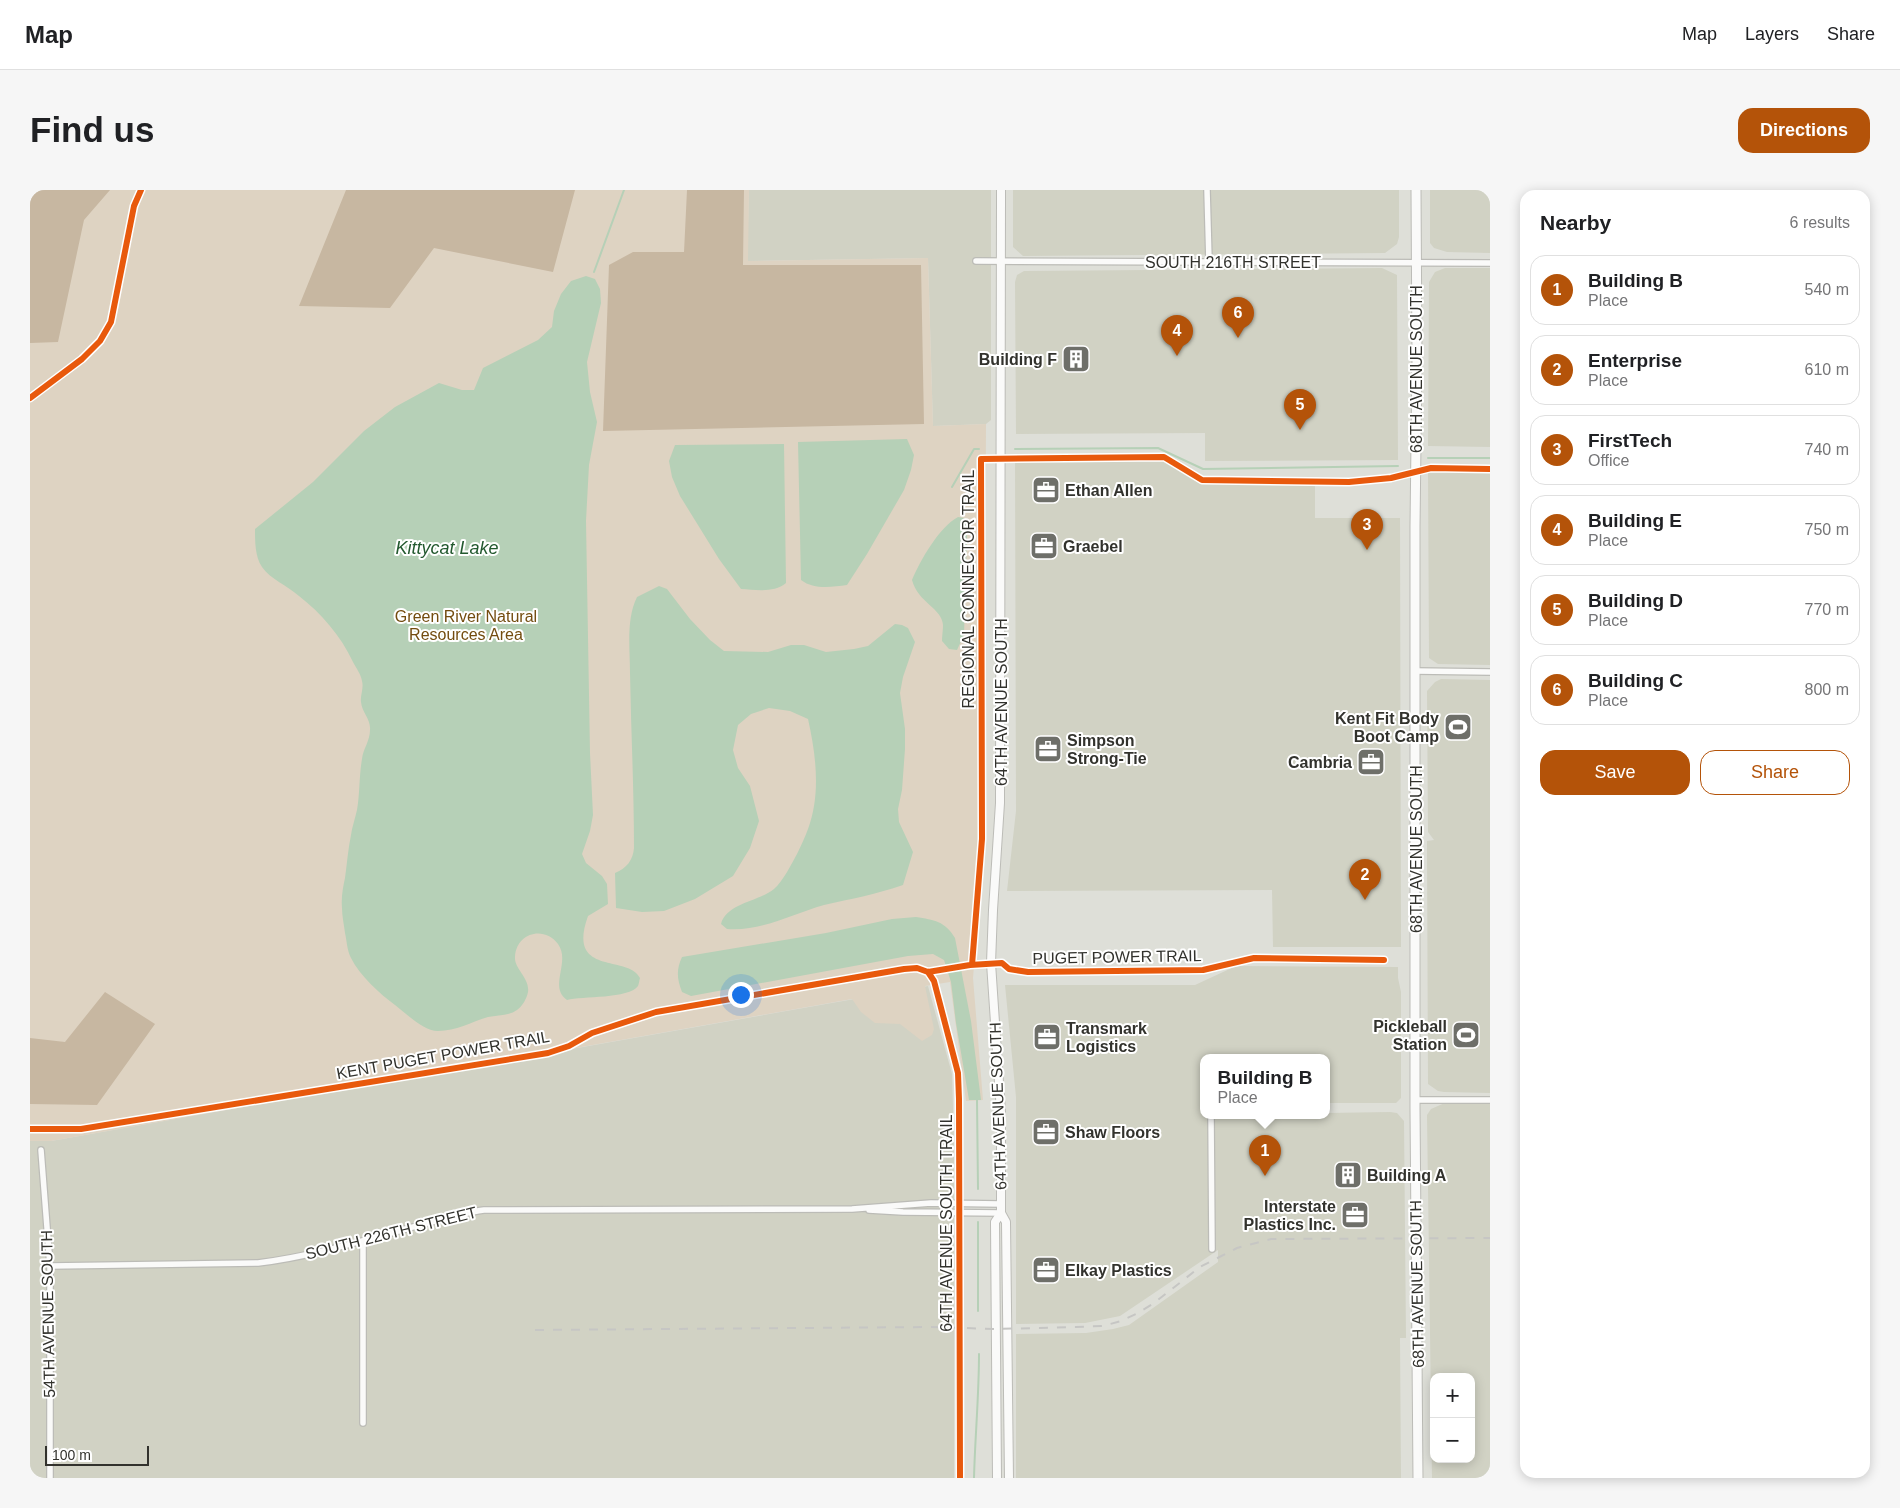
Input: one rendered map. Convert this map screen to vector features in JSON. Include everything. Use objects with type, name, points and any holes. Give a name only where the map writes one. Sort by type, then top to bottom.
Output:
[{"type":"main road","name":"68TH AVENUE SOUTH","points":[[1416,190],[1415,1100],[1418,1478]]},
{"type":"street","name":"64TH AVENUE SOUTH","points":[[1001,190],[1000,804],[993,910],[992,964],[1001,1112],[1001,1213],[1006,1222],[1009,1478]]},
{"type":"street","points":[[1208,190],[1209,262]]},
{"type":"street","name":"SOUTH 216TH STREET","points":[[976,261],[1490,263]]},
{"type":"street","points":[[1416,671],[1490,672]]},
{"type":"street","points":[[1415,1100],[1490,1100]]},
{"type":"street","points":[[1211,1119],[1212,1249]]},
{"type":"street","name":"54TH AVENUE SOUTH","points":[[41,1150],[50,1266],[50,1478]]},
{"type":"street","name":"SOUTH 226TH STREET","points":[[852,1209],[931,1203],[1001,1204]]},
{"type":"street","name":"SOUTH 226TH STREET","points":[[50,1266],[258,1263],[286,1260],[363,1241],[465,1212],[484,1210],[852,1209],[903,1212],[1001,1213]]},
{"type":"street","name":"64TH AVENUE SOUTH","points":[[997,1478],[995,1222],[1001,1213]]},
{"type":"street","points":[[362,1423],[363,1241]]},
{"type":"shaded area","points":[[30,190],[110,190],[84,220],[58,342],[30,343]]},
{"type":"shaded area","points":[[346,190],[575,190],[553,272],[434,248],[390,308],[299,306]]},
{"type":"shaded area","points":[[687,190],[744,190],[743,265],[921,265],[924,424],[603,431],[609,265],[633,252],[684,252]]},
{"type":"shaded area","points":[[749,190],[991,190],[991,420],[986,424],[933,426],[928,258],[747,261]]},
{"type":"shaded area","points":[[1013,190],[1399,190],[1399,237],[1397,244],[1385,253],[1023,256],[1013,247]]},
{"type":"shaded area","points":[[1430,190],[1490,190],[1490,253],[1447,252],[1434,248],[1430,243]]},
{"type":"shaded area","points":[[1382,268],[1397,275],[1398,460],[1205,461],[1205,433],[1016,434],[1015,282],[1017,275],[1024,271]]},
{"type":"shaded area","points":[[1445,268],[1490,268],[1490,447],[1428,446],[1429,282],[1435,272]]},
{"type":"shaded area","points":[[1158,456],[1195,480],[1315,480],[1315,518],[1400,518],[1401,947],[1273,947],[1272,890],[1007,891],[1016,811],[1015,457]]},
{"type":"shaded area","points":[[1428,470],[1490,470],[1490,665],[1438,664],[1429,658]]},
{"type":"shaded area","points":[[1441,679],[1490,680],[1490,1093],[1444,1092],[1438,1091],[1428,1084],[1427,841],[1434,840],[1428,832],[1427,691],[1435,682]]},
{"type":"shaded area","points":[[1236,966],[1398,967],[1401,992],[1401,1098],[1396,1103],[1330,1103],[1330,1054],[1200,1054],[1200,1119],[1330,1119],[1330,1113],[1390,1112],[1397,1113],[1404,1121],[1406,1338],[1400,1338],[1401,1478],[1016,1478],[1016,1334],[1086,1333],[1129,1325],[1218,1262],[1218,1250],[1120,1316],[1085,1323],[1016,1324],[1016,1097],[1005,985],[1195,985]]},
{"type":"shaded area","points":[[928,986],[952,1074],[954,1144],[954,1478],[30,1478],[30,1141],[51,1141]]},
{"type":"shaded area","points":[[105,992],[155,1024],[97,1105],[30,1104],[30,1038],[65,1042]]},
{"type":"shaded area","points":[[1447,1102],[1490,1102],[1490,1478],[1432,1478],[1432,1463],[1475,1463],[1475,1373],[1431,1373],[1427,1115],[1431,1109]]},
{"type":"green space","name":"Green River Natural Resources Area","points":[[30,190],[749,190],[748,261],[928,258],[933,426],[986,424],[984,845],[973,978],[983,1100],[966,1101],[950,982],[925,986],[934,1029],[932,1035],[922,1041],[900,1024],[875,1023],[861,1012],[852,999],[51,1141],[30,1141]]},
{"type":"water","name":"Kittycat Lake","points":[[586,276],[595,279],[600,289],[601,303],[587,362],[590,392],[597,422],[589,465],[586,521],[590,753],[593,815],[582,854],[586,863],[602,876],[607,884],[608,904],[588,916],[583,935],[585,948],[592,956],[601,961],[633,971],[640,978],[638,986],[625,993],[567,1000],[559,988],[562,959],[558,944],[546,935],[532,934],[520,942],[515,957],[517,966],[525,978],[528,987],[527,997],[519,1009],[503,1015],[488,1017],[451,1030],[432,1030],[415,1021],[376,990],[359,971],[350,955],[343,917],[342,896],[350,840],[358,804],[362,759],[370,730],[361,702],[363,686],[358,671],[343,643],[323,617],[295,592],[270,575],[262,567],[255,544],[255,529],[313,482],[364,431],[395,407],[439,383],[462,390],[474,390],[483,368],[538,340],[552,327],[554,311],[561,294],[571,281]]},
{"type":"water","points":[[907,439],[914,455],[904,490],[847,585],[817,587],[801,580],[798,442]]},
{"type":"water","points":[[784,444],[786,583],[770,590],[741,589],[719,559],[680,496],[672,477],[669,461],[675,445]]},
{"type":"water","points":[[958,517],[964,518],[967,525],[967,540],[964,635],[957,650],[949,649],[942,641],[942,619],[919,594],[912,580],[925,554],[937,536]]},
{"type":"water","points":[[659,586],[667,589],[690,619],[710,640],[724,651],[768,652],[791,645],[804,645],[826,652],[854,649],[868,646],[895,624],[908,628],[915,642],[903,677],[900,693],[905,729],[905,749],[902,790],[898,809],[899,822],[913,852],[903,885],[874,894],[824,905],[776,922],[752,928],[727,929],[721,924],[724,917],[730,911],[777,886],[787,873],[797,854],[812,816],[815,802],[816,774],[808,719],[790,711],[769,708],[751,714],[738,725],[733,750],[738,768],[750,786],[759,821],[750,848],[733,876],[695,899],[664,911],[642,912],[616,908],[615,873],[629,863],[634,848],[629,644],[631,615],[637,597]]},
{"type":"water","points":[[916,917],[939,922],[955,938],[971,1021],[981,1100],[969,1100],[951,982],[944,960],[933,954],[908,956],[691,996],[682,992],[680,987],[678,970],[682,957],[826,933],[892,919]]},
{"type":"waterway","points":[[594,272],[624,190]]},
{"type":"waterway","points":[[1015,449],[1158,448],[1203,469],[1398,466]]},
{"type":"waterway","points":[[952,487],[974,449],[979,449]]},
{"type":"waterway","points":[[1428,458],[1490,458]]},
{"type":"waterway","points":[[977,1100],[978,1189]]},
{"type":"waterway","points":[[978,1222],[978,1311]]},
{"type":"waterway","points":[[974,1478],[979,1354]]},
{"type":"railway","points":[[535,1330],[930,1327],[996,1329],[1103,1326],[1121,1321],[1138,1313],[1154,1303],[1200,1267],[1237,1248],[1271,1239],[1490,1238]]},
{"type":"cycle path","points":[[30,398],[82,359],[100,341],[111,322],[134,206],[141,190]]},
{"type":"cycle path","name":"REGIONAL CONNECTOR TRAIL","points":[[972,965],[982,839],[981,459],[1164,457],[1202,480],[1349,482],[1391,478],[1431,468],[1490,469]]},
{"type":"cycle path","name":"PUGET POWER TRAIL","points":[[30,1129],[81,1129],[548,1053],[569,1046],[592,1033],[656,1012],[904,969],[917,968],[928,972],[970,965],[1002,963],[1009,969],[1028,972],[1203,970],[1254,958],[1384,960]]},
{"type":"cycle path","name":"64TH AVENUE SOUTH TRAIL","points":[[928,972],[934,981],[958,1073],[960,1478]]},
{"type":"place","name":"Building C","points":[[1238,338]]},
{"type":"place","name":"Building E","points":[[1177,356]]},
{"type":"place","name":"Building F","points":[[1076,359]]},
{"type":"place","name":"Building D","points":[[1300,430]]},
{"type":"place","name":"Ethan Allen","points":[[1046,490]]},
{"type":"place","name":"Graebel","points":[[1044,546]]},
{"type":"place","name":"FirstTech","points":[[1367,550]]},
{"type":"place","name":"Kent Fit Body Boot Camp","points":[[1458,727]]},
{"type":"place","name":"Simpson Strong-Tie","points":[[1048,749]]},
{"type":"place","name":"Cambria","points":[[1371,762]]},
{"type":"place","name":"Enterprise","points":[[1365,900]]},
{"type":"place","name":"Pickleball Station","points":[[1466,1035]]},
{"type":"place","name":"Transmark Logistics","points":[[1047,1037]]},
{"type":"place","name":"Shaw Floors","points":[[1046,1132]]},
{"type":"place","name":"Building A","points":[[1348,1175]]},
{"type":"place","name":"Building B","points":[[1265,1176]]},
{"type":"place","name":"Interstate Plastics Inc.","points":[[1355,1215]]},
{"type":"place","name":"Elkay Plastics","points":[[1046,1270]]}]
